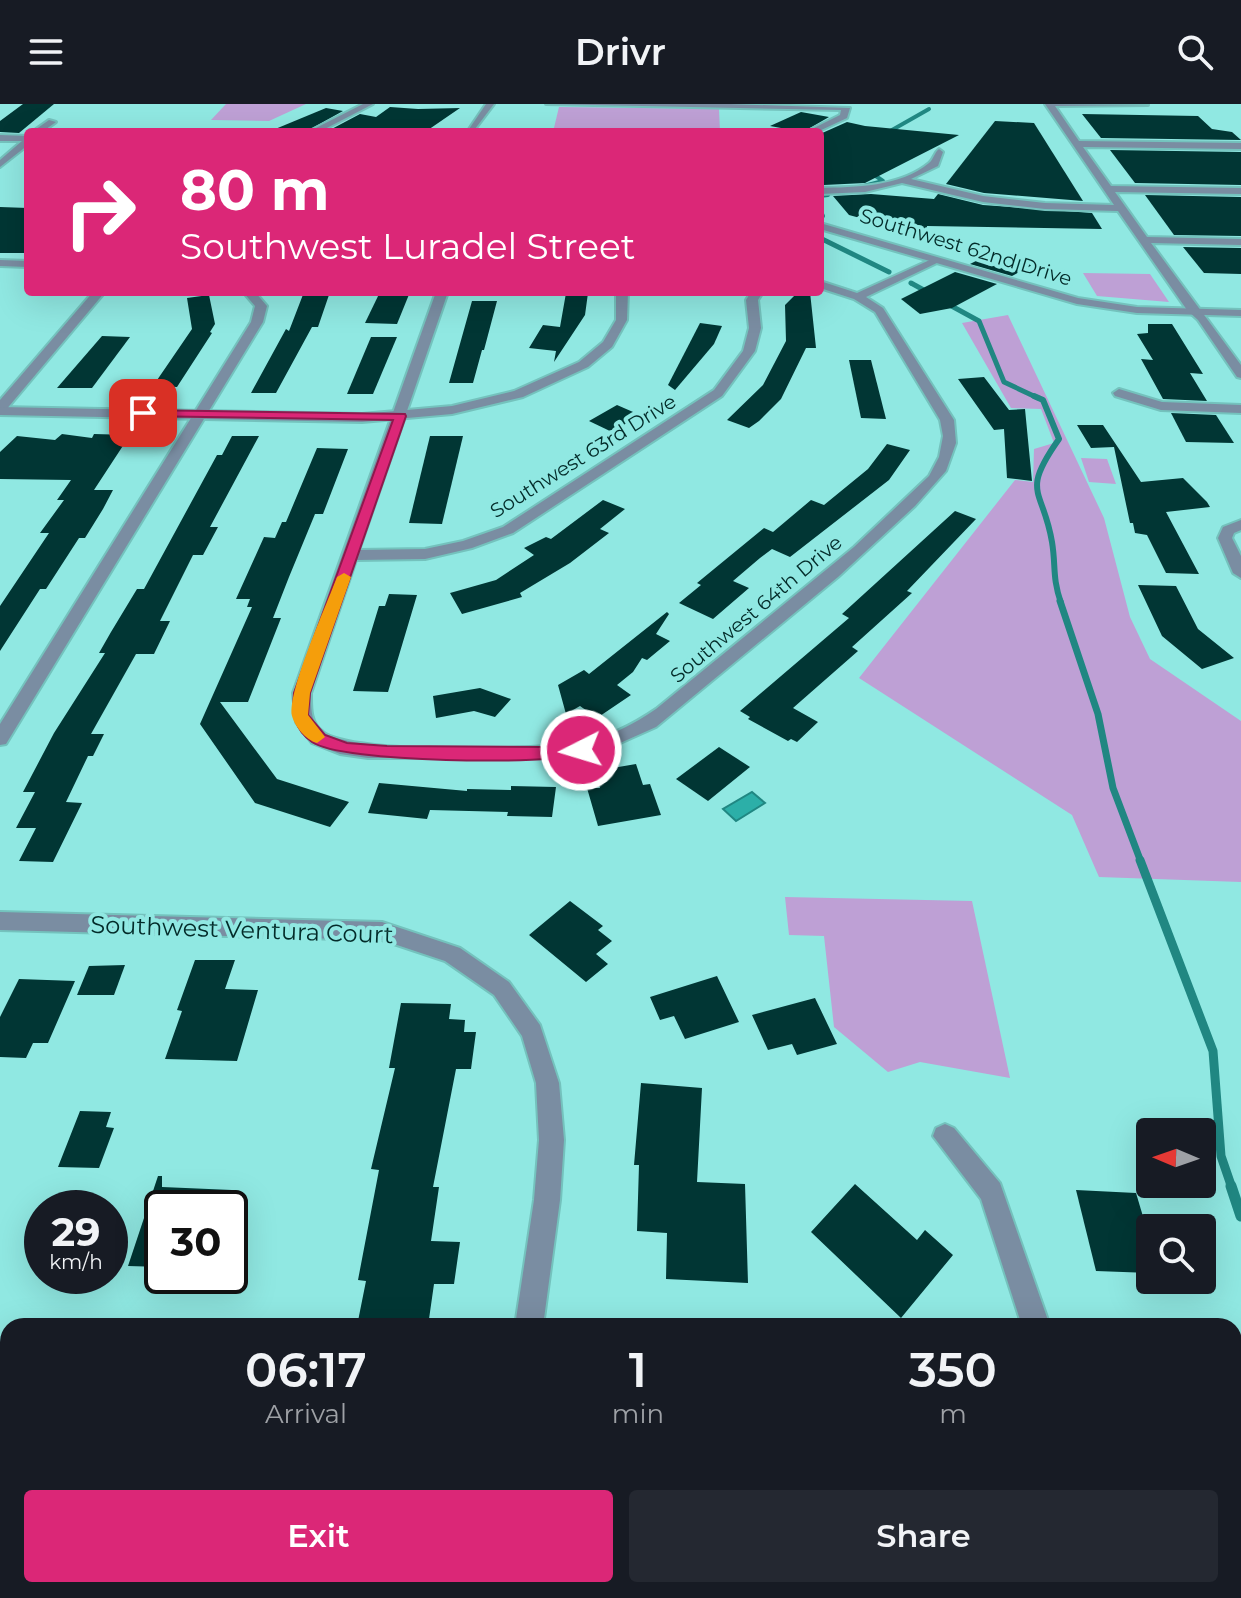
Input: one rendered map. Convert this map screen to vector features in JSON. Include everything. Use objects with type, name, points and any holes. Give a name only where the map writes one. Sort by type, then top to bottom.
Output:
[{"type":"street","points":[[320,128],[369,104]]},
{"type":"street","points":[[472,127],[490,104]]},
{"type":"street","points":[[550,104],[844,107],[847,112],[844,116],[818,128]]},
{"type":"street","points":[[1049,104],[1144,105]]},
{"type":"street","points":[[1049,104],[1241,374]]},
{"type":"street","points":[[42,128],[52,122]]},
{"type":"street","points":[[0,138],[24,140]]},
{"type":"street","points":[[0,164],[24,143]]},
{"type":"street","points":[[1076,144],[1241,146]]},
{"type":"street","points":[[824,191],[865,189],[902,180],[935,164],[939,152]]},
{"type":"street","points":[[902,180],[983,199],[1045,206],[1122,208]]},
{"type":"street","points":[[1108,189],[1241,191]]},
{"type":"street","name":"Southwest 62nd Drive","points":[[824,227],[1077,301],[1137,310],[1241,313]]},
{"type":"street","points":[[1143,240],[1241,242]]},
{"type":"street","points":[[824,285],[858,297],[936,261]]},
{"type":"street","points":[[0,263],[24,264]]},
{"type":"street","points":[[0,410],[96,296]]},
{"type":"street","points":[[0,739],[261,314],[254,296]]},
{"type":"street","points":[[352,555],[441,296]]},
{"type":"street","points":[[0,410],[400,416],[488,403],[543,385],[570,372],[601,350],[618,330],[624,316],[622,296]]},
{"type":"street","name":"Southwest 63rd Drive","points":[[352,555],[425,554],[489,539],[588,479],[707,401],[734,375],[754,342],[757,325],[752,300],[754,296]]},
{"type":"street","name":"Southwest 64th Drive","points":[[352,555],[302,693],[300,715],[307,729],[319,740],[346,748],[387,752],[542,753],[581,750],[622,737],[665,712],[796,606],[924,489],[948,456],[950,434],[943,409],[879,310],[858,297]]},
{"type":"street","points":[[1119,393],[1161,406],[1241,409]]},
{"type":"street","points":[[1241,524],[1228,530],[1225,538],[1241,573]]},
{"type":"street","name":"Southwest Ventura Court","points":[[0,921],[382,931],[433,945],[460,957],[483,974],[509,996],[526,1021],[540,1045],[548,1075],[553,1124],[552,1169],[530,1318]]},
{"type":"street","points":[[945,1136],[991,1192],[1033,1318]]},
{"type":"shaded area","points":[[226,104],[306,104],[269,121],[211,120]]},
{"type":"shaded area","points":[[559,107],[719,109],[720,128],[554,128]]},
{"type":"shaded area","points":[[1083,273],[1150,274],[1169,302],[1097,296]]},
{"type":"shaded area","points":[[1008,315],[1104,518],[1130,617],[1150,659],[1241,721],[1241,882],[1099,877],[1072,815],[859,678],[1015,480],[1033,482],[1034,449],[1054,443],[1041,409],[1011,408],[962,323]]},
{"type":"shaded area","points":[[1081,458],[1107,459],[1116,484],[1089,482]]},
{"type":"shaded area","points":[[785,897],[972,901],[1010,1078],[920,1062],[888,1072],[834,1027],[824,936],[789,935]]},
{"type":"water","points":[[752,792],[765,803],[736,821],[723,809]]},
{"type":"building","points":[[23,104],[54,104],[19,133],[0,132],[0,121]]},
{"type":"building","points":[[390,107],[460,108],[431,128],[334,128],[360,114],[376,117]]},
{"type":"building","points":[[326,108],[343,111],[312,128],[278,128]]},
{"type":"building","points":[[801,112],[829,117],[810,128],[770,126]]},
{"type":"building","points":[[1082,114],[1198,116],[1212,129],[1232,132],[1241,140],[1101,138]]},
{"type":"building","points":[[995,121],[1034,123],[1083,201],[984,193],[946,184]]},
{"type":"building","points":[[847,122],[959,135],[865,183],[824,185],[824,132]]},
{"type":"building","points":[[1110,150],[1241,152],[1241,185],[1135,183]]},
{"type":"building","points":[[871,194],[934,199],[938,194],[983,205],[1092,213],[1102,229],[927,226],[926,236],[849,215],[833,196]]},
{"type":"building","points":[[1145,195],[1241,197],[1241,236],[1174,235]]},
{"type":"building","points":[[0,207],[24,208],[24,253],[0,253]]},
{"type":"building","points":[[1183,247],[1241,248],[1241,274],[1204,273]]},
{"type":"building","points":[[992,253],[1036,263],[1012,276],[970,264]]},
{"type":"building","points":[[955,272],[997,284],[952,308],[920,314],[901,299]]},
{"type":"building","points":[[209,296],[215,324],[212,333],[177,387],[153,386],[192,329],[187,298]]},
{"type":"building","points":[[302,296],[329,296],[318,327],[312,327],[276,393],[251,393],[286,329],[289,331]]},
{"type":"building","points":[[378,296],[408,296],[397,324],[365,323]]},
{"type":"building","points":[[565,296],[588,296],[585,315],[554,362],[556,351],[529,348],[543,325],[560,327]]},
{"type":"building","points":[[794,296],[810,296],[816,348],[806,348],[781,399],[759,421],[749,428],[727,420],[763,385],[786,341],[785,305]]},
{"type":"building","points":[[472,301],[497,301],[473,383],[449,383]]},
{"type":"building","points":[[700,323],[722,326],[714,344],[675,390],[668,385]]},
{"type":"building","points":[[1148,324],[1172,324],[1203,374],[1190,373],[1207,401],[1163,399],[1141,359],[1153,360],[1137,334],[1148,333]]},
{"type":"building","points":[[102,336],[130,337],[92,388],[57,388]]},
{"type":"building","points":[[371,337],[397,337],[373,394],[347,394]]},
{"type":"building","points":[[849,360],[871,360],[886,419],[861,418]]},
{"type":"building","points":[[984,377],[1009,410],[1025,409],[1032,481],[1007,478],[1004,429],[994,430],[958,379]]},
{"type":"building","points":[[617,405],[640,415],[612,432],[589,421]]},
{"type":"building","points":[[1171,413],[1216,415],[1234,443],[1186,442]]},
{"type":"building","points":[[1077,425],[1103,425],[1141,482],[1183,478],[1207,502],[1210,507],[1166,512],[1199,574],[1166,573],[1147,535],[1135,533],[1133,523],[1130,523],[1114,447],[1091,448]]},
{"type":"building","points":[[62,434],[92,438],[94,434],[130,435],[94,490],[113,490],[103,509],[85,538],[79,538],[46,589],[40,589],[0,651],[0,606],[49,533],[40,533],[64,500],[57,500],[71,480],[0,479],[0,452],[17,436],[55,440]]},
{"type":"building","points":[[232,436],[259,436],[210,527],[218,527],[203,555],[193,555],[160,621],[170,621],[154,654],[136,654],[91,734],[104,734],[93,756],[88,756],[66,802],[82,803],[53,862],[19,861],[36,828],[16,828],[35,792],[23,792],[54,733],[105,653],[99,653],[111,632],[137,589],[144,589],[217,455],[222,455]]},
{"type":"building","points":[[430,436],[463,436],[442,524],[409,523]]},
{"type":"building","points":[[887,444],[910,450],[889,480],[790,557],[772,549],[760,558],[733,581],[749,588],[713,619],[679,603],[701,585],[697,583],[764,528],[773,532],[811,500],[824,505],[868,469]]},
{"type":"building","points":[[317,448],[348,449],[323,514],[315,514],[289,577],[273,618],[281,618],[248,702],[220,702],[277,779],[349,802],[330,827],[255,803],[200,724],[252,607],[247,607],[250,599],[236,599],[264,537],[275,538],[282,522],[286,522]]},
{"type":"building","points":[[603,500],[625,509],[600,529],[609,533],[570,563],[520,593],[522,597],[462,614],[450,593],[496,580],[534,555],[524,548],[546,537],[551,539]]},
{"type":"building","points":[[955,511],[976,519],[907,591],[912,593],[852,647],[858,651],[793,708],[818,722],[797,742],[788,741],[748,719],[750,717],[740,711],[849,618],[842,614]]},
{"type":"building","points":[[1138,585],[1176,586],[1198,629],[1234,658],[1202,669],[1162,636]]},
{"type":"building","points":[[389,594],[417,595],[388,692],[353,691],[379,606],[385,606]]},
{"type":"building","points":[[667,612],[669,614],[656,634],[670,641],[647,660],[642,658],[633,672],[617,685],[631,695],[597,718],[580,706],[566,714],[558,685],[584,670],[589,674]]},
{"type":"building","points":[[480,688],[511,699],[495,717],[474,711],[436,718],[433,696]]},
{"type":"building","points":[[719,747],[750,767],[708,801],[676,779]]},
{"type":"building","points":[[636,764],[643,785],[650,784],[661,815],[598,826],[587,788],[600,788],[595,771]]},
{"type":"building","points":[[379,783],[467,791],[511,790],[511,786],[556,787],[552,817],[507,816],[508,812],[430,810],[427,819],[368,813]]},
{"type":"building","points":[[570,901],[603,926],[598,930],[612,941],[596,954],[608,964],[586,982],[529,935]]},
{"type":"building","points":[[195,960],[235,960],[225,989],[258,990],[237,1061],[165,1059],[182,1011],[177,1010]]},
{"type":"building","points":[[125,965],[114,995],[77,995],[89,966]]},
{"type":"building","points":[[717,976],[739,1022],[685,1039],[674,1016],[660,1020],[650,997]]},
{"type":"building","points":[[19,979],[75,981],[48,1043],[33,1043],[26,1058],[0,1057],[0,1017]]},
{"type":"building","points":[[815,998],[837,1044],[797,1055],[792,1044],[768,1050],[752,1015]]},
{"type":"building","points":[[401,1003],[451,1004],[449,1019],[465,1020],[464,1032],[476,1032],[471,1069],[456,1069],[433,1187],[439,1187],[431,1241],[460,1242],[454,1284],[434,1284],[429,1318],[359,1318],[366,1281],[358,1280],[379,1170],[371,1169],[395,1068],[389,1068]]},
{"type":"building","points":[[641,1083],[702,1088],[697,1182],[745,1184],[748,1283],[666,1279],[667,1233],[637,1231],[639,1165],[634,1165]]},
{"type":"building","points":[[80,1111],[111,1112],[106,1127],[114,1128],[99,1168],[58,1167]]},
{"type":"building","points":[[158,1176],[162,1176],[162,1187],[232,1190],[153,1190]]},
{"type":"building","points":[[855,1184],[917,1240],[925,1230],[953,1255],[901,1318],[811,1232]]},
{"type":"building","points":[[1076,1190],[1136,1193],[1142,1214],[1136,1214],[1136,1272],[1096,1271]]},
{"type":"building","points":[[144,1218],[144,1266],[128,1266]]},
{"type":"waterway","points":[[885,134],[929,109]]},
{"type":"waterway","points":[[856,188],[883,181],[870,172]]},
{"type":"waterway","points":[[824,196],[828,195]]},
{"type":"waterway","points":[[824,240],[889,272]]},
{"type":"waterway","points":[[911,283],[931,294]]},
{"type":"waterway","points":[[946,303],[979,321],[1004,382],[1038,398]]},
{"type":"waterway","points":[[1034,396],[1043,400],[1059,439],[1047,457],[1037,482],[1052,542],[1055,579],[1061,603]]},
{"type":"waterway","points":[[1060,601],[1098,714],[1113,788],[1141,862]]},
{"type":"waterway","points":[[1140,860],[1213,1051],[1221,1156],[1232,1188]]},
{"type":"waterway","points":[[1231,1186],[1241,1216]]},
{"type":"slow traffic","points":[[317,737],[307,729],[300,715],[302,693],[344,577]]},
{"type":"route","points":[[143,413],[346,418],[400,416],[302,693],[300,715],[307,729],[319,740],[346,748],[387,752],[542,753],[581,750]]}]
